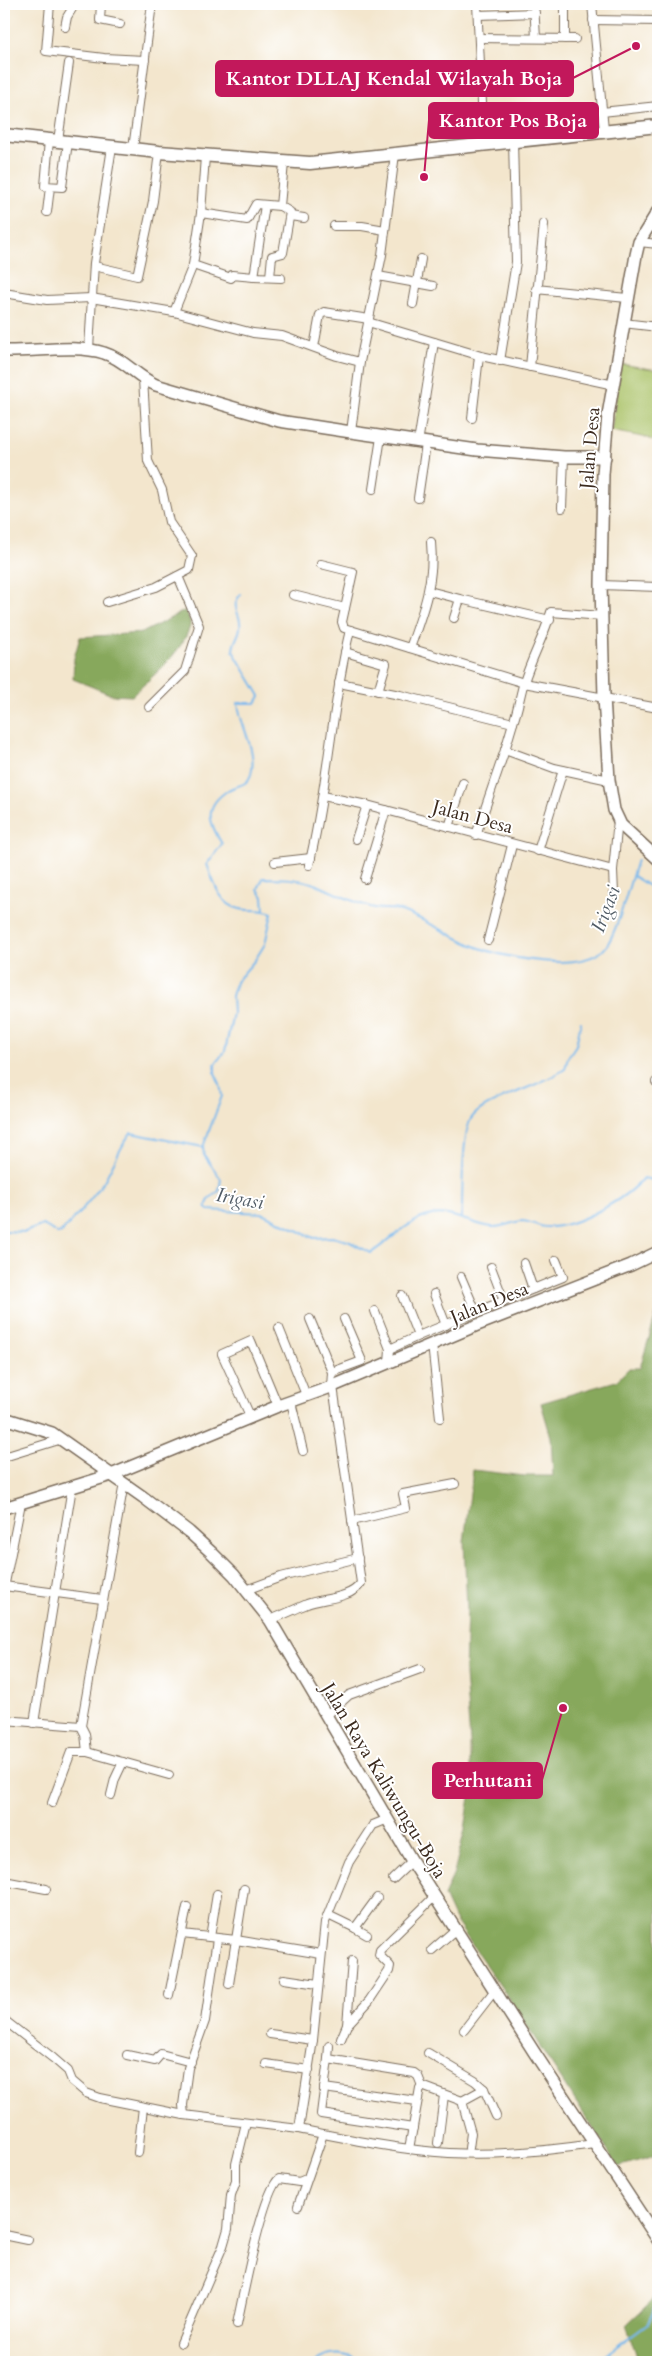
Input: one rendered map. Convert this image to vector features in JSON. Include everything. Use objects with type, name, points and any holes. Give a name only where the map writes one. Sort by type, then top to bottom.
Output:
[{"type":"main road","points":[[4,135],[159,152],[284,163],[310,163],[604,130],[658,126]]},
{"type":"street","points":[[50,4],[46,51],[145,60]]},
{"type":"street","points":[[65,27],[67,16],[74,9],[75,4]]},
{"type":"street","points":[[101,4],[100,20],[120,24]]},
{"type":"street","points":[[133,149],[152,4]]},
{"type":"street","points":[[477,4],[484,143]]},
{"type":"street","points":[[534,4],[536,38]]},
{"type":"street","points":[[565,4],[565,39]]},
{"type":"street","points":[[592,4],[604,130]]},
{"type":"street","points":[[478,14],[535,14]]},
{"type":"street","points":[[593,20],[658,20]]},
{"type":"street","points":[[480,38],[575,39]]},
{"type":"street","points":[[58,141],[62,187],[50,187],[44,185],[58,141],[69,63]]},
{"type":"street","points":[[602,112],[658,106]]},
{"type":"street","points":[[500,361],[516,262],[513,140]]},
{"type":"street","points":[[89,349],[94,266],[112,147]]},
{"type":"street","points":[[94,266],[137,276],[153,201],[159,152]]},
{"type":"street","points":[[351,432],[360,362],[378,276],[395,154]]},
{"type":"street","points":[[174,312],[192,265],[201,213],[205,156]]},
{"type":"street","points":[[280,206],[284,163]]},
{"type":"street","points":[[47,212],[50,187]]},
{"type":"street","points":[[201,213],[247,220],[254,204],[280,206],[290,212],[283,251],[281,254],[272,254],[270,277]]},
{"type":"street","points":[[254,276],[266,205]]},
{"type":"street","name":"Jalan Desa","points":[[614,894],[613,870],[618,820],[614,810],[609,780],[604,697],[601,585],[602,499],[608,415],[626,298],[639,242],[658,211]]},
{"type":"street","points":[[290,216],[304,218]]},
{"type":"street","points":[[530,367],[536,289],[544,224]]},
{"type":"street","points":[[334,226],[362,226],[385,230]]},
{"type":"street","points":[[639,242],[658,244]]},
{"type":"street","points":[[413,304],[421,259]]},
{"type":"street","points":[[192,265],[230,278],[232,275],[282,278]]},
{"type":"street","points":[[378,276],[432,286]]},
{"type":"street","points":[[536,289],[626,298]]},
{"type":"street","points":[[4,293],[47,300],[92,298],[174,312],[253,333],[282,336],[337,356],[360,362]]},
{"type":"street","points":[[314,347],[320,316],[324,312],[369,321],[479,356],[614,385]]},
{"type":"street","points":[[623,323],[658,326]]},
{"type":"street","points":[[418,498],[422,443],[434,342]]},
{"type":"street","points":[[4,352],[89,349],[119,360],[143,379],[156,385],[256,415],[351,432],[422,443],[564,457],[605,457]]},
{"type":"street","points":[[472,418],[479,356]]},
{"type":"street","points":[[107,602],[156,587],[178,576],[189,570],[192,556],[169,522],[162,490],[148,461],[143,379]]},
{"type":"street","points":[[373,489],[381,437]]},
{"type":"street","points":[[562,508],[564,457]]},
{"type":"street","points":[[410,648],[429,591],[433,567],[431,542]]},
{"type":"street","points":[[321,564],[353,572],[342,626],[350,630],[524,683],[658,708]]},
{"type":"street","points":[[149,706],[185,672],[199,626],[178,576]]},
{"type":"street","points":[[601,585],[658,587]]},
{"type":"street","points":[[429,591],[550,620]]},
{"type":"street","points":[[293,595],[346,608]]},
{"type":"street","points":[[454,618],[460,599]]},
{"type":"street","points":[[476,834],[505,750],[524,683],[553,611],[602,616]]},
{"type":"street","points":[[276,862],[310,862],[323,796],[339,683],[350,630]]},
{"type":"street","points":[[345,652],[386,664],[378,691]]},
{"type":"street","points":[[339,683],[513,723]]},
{"type":"street","points":[[505,750],[563,770],[609,780]]},
{"type":"street","points":[[538,851],[563,770]]},
{"type":"street","points":[[450,828],[463,783]]},
{"type":"street","name":"Jalan Desa","points":[[323,796],[367,805],[512,845],[613,870]]},
{"type":"street","points":[[356,838],[367,805]]},
{"type":"street","points":[[365,879],[386,810]]},
{"type":"street","points":[[618,820],[658,859]]},
{"type":"street","points":[[488,940],[512,845]]},
{"type":"street","name":"Jalan Desa","points":[[4,1508],[111,1475],[658,1252]]},
{"type":"street","points":[[556,1260],[563,1277]]},
{"type":"street","points":[[524,1263],[533,1289]]},
{"type":"street","points":[[492,1267],[504,1301]]},
{"type":"street","points":[[461,1277],[476,1312]]},
{"type":"street","points":[[390,1349],[563,1277],[567,1277],[572,1288]]},
{"type":"street","points":[[434,1294],[446,1325]]},
{"type":"street","points":[[402,1296],[418,1336]]},
{"type":"street","points":[[375,1311],[390,1349],[389,1362]]},
{"type":"street","points":[[270,1620],[308,1604],[344,1594],[358,1588],[362,1584],[352,1521],[342,1435],[332,1386],[332,1372],[310,1319]]},
{"type":"street","points":[[332,1372],[362,1361],[344,1319]]},
{"type":"street","points":[[279,1328],[306,1395]]},
{"type":"street","points":[[250,1418],[222,1354],[251,1341],[278,1406]]},
{"type":"street","points":[[432,1344],[440,1418]]},
{"type":"street","points":[[291,1402],[303,1451]]},
{"type":"street","name":"Jalan Raya Kaliwungu-Boja","points":[[4,1418],[33,1426],[62,1439],[190,1532],[234,1575],[270,1620],[412,1862],[658,2240]]},
{"type":"street","points":[[4,1457],[62,1439]]},
{"type":"street","points":[[87,1752],[85,1734],[81,1726],[124,1483]]},
{"type":"street","points":[[352,1521],[406,1508],[403,1494],[454,1484]]},
{"type":"street","points":[[34,1722],[53,1593],[72,1487]]},
{"type":"street","points":[[21,1503],[4,1587],[102,1599]]},
{"type":"street","points":[[246,1590],[281,1576],[358,1558]]},
{"type":"street","points":[[327,1715],[349,1695],[420,1668]]},
{"type":"street","points":[[4,1720],[81,1726]]},
{"type":"street","points":[[52,1804],[69,1754],[74,1751],[87,1752],[169,1775]]},
{"type":"street","points":[[112,1795],[115,1779],[123,1762]]},
{"type":"street","points":[[299,2129],[309,2070],[321,1954],[328,1915],[349,1862],[373,1825],[388,1819]]},
{"type":"street","points":[[393,1878],[412,1862]]},
{"type":"street","points":[[4,1881],[46,1889]]},
{"type":"street","points":[[229,1984],[244,1888]]},
{"type":"street","points":[[184,2115],[185,2086],[205,2021],[217,1894]]},
{"type":"street","points":[[347,2025],[369,2001],[389,1971],[390,1966],[379,1955],[380,1950],[434,1897]]},
{"type":"street","points":[[355,1928],[377,1898]]},
{"type":"street","points":[[169,1995],[187,1906]]},
{"type":"street","points":[[328,1915],[367,1935]]},
{"type":"street","points":[[432,1950],[456,1929]]},
{"type":"street","points":[[182,1934],[236,1940],[321,1954]]},
{"type":"street","points":[[341,2039],[347,2025],[352,1962]]},
{"type":"street","points":[[284,1979],[318,1984]]},
{"type":"street","points":[[464,2030],[495,1990]]},
{"type":"street","points":[[4,2020],[68,2071],[72,2081],[86,2093],[100,2098],[184,2115],[299,2129],[409,2149],[491,2154],[550,2150],[594,2144]]},
{"type":"street","points":[[270,2034],[313,2040]]},
{"type":"street","points":[[329,2046],[321,2114],[324,2116],[413,2128]]},
{"type":"street","points":[[428,2053],[475,2081],[484,2089],[496,2116]]},
{"type":"street","points":[[127,2055],[155,2061],[161,2054],[191,2062]]},
{"type":"street","points":[[328,2059],[414,2073],[420,2078],[422,2086],[420,2088],[409,2149]]},
{"type":"street","points":[[266,2064],[309,2070]]},
{"type":"street","points":[[422,2086],[462,2101],[484,2089]]},
{"type":"street","points":[[324,2088],[418,2101]]},
{"type":"street","points":[[438,2143],[444,2095]]},
{"type":"street","points":[[462,2101],[471,2133],[469,2148]]},
{"type":"street","points":[[138,2153],[143,2107]]},
{"type":"street","points":[[181,2343],[203,2294],[227,2231],[229,2204],[236,2181],[236,2164],[246,2123]]},
{"type":"street","points":[[298,2206],[323,2134]]},
{"type":"street","points":[[237,2324],[247,2272],[271,2191],[279,2179],[299,2182],[306,2179]]},
{"type":"street","points":[[4,2235],[28,2240]]},
{"type":"green space","points":[[621,364],[658,370],[658,443],[648,438],[611,431]]},
{"type":"green space","points":[[186,610],[190,627],[185,639],[172,657],[132,696],[112,695],[73,679],[74,658],[80,637],[142,633]]},
{"type":"green space","points":[[658,1308],[658,2155],[618,2167],[512,2003],[455,1920],[444,1896],[454,1873],[465,1829],[470,1797],[470,1742],[465,1674],[467,1608],[464,1542],[473,1470],[525,1476],[553,1476],[551,1437],[541,1403],[616,1381],[629,1368],[640,1368]]},
{"type":"green space","points":[[658,2295],[658,2362],[639,2362],[626,2325]]},
{"type":"waterway","name":"Irigasi","points":[[241,594],[236,604],[240,623],[233,651],[260,696],[256,703],[238,703],[253,765],[247,782],[227,791],[219,797],[211,809],[214,829],[222,844],[207,864],[218,892],[227,903],[240,909],[272,913],[265,944],[255,960],[236,982],[232,996],[233,1013],[225,1051],[215,1064],[215,1073],[220,1084],[222,1096],[203,1147],[204,1155],[221,1179],[219,1191],[210,1198],[206,1206],[208,1210],[262,1213],[314,1238],[332,1237],[348,1241],[371,1253],[415,1221],[432,1215],[447,1215],[492,1227],[522,1221],[544,1227],[558,1226],[571,1223],[599,1211],[625,1195],[643,1178],[658,1181]]},
{"type":"waterway","name":"Irigasi","points":[[264,909],[263,897],[258,889],[263,878],[300,880],[312,883],[367,906],[378,909],[398,910],[467,943],[490,951],[522,959],[559,962],[576,961],[602,951],[607,945],[618,922],[637,860]]},
{"type":"waterway","name":"Irigasi","points":[[633,876],[658,892]]},
{"type":"waterway","name":"Irigasi","points":[[462,1217],[464,1151],[471,1119],[478,1111],[500,1099],[544,1081],[565,1069],[568,1057],[576,1045],[581,1022]]},
{"type":"waterway","points":[[4,1231],[25,1232],[43,1225],[57,1233],[61,1233],[99,1188],[131,1133],[203,1147]]},
{"type":"waterway","points":[[591,2362],[601,2358],[648,2323],[658,2302]]},
{"type":"waterway","points":[[315,2362],[321,2358],[339,2354],[364,2362]]},
{"type":"waterway","points":[[462,2362],[481,2358],[495,2362]]},
{"type":"place","name":"Kantor DLLAJ Kendal Wilayah Boja","points":[[636,46]]},
{"type":"place","name":"Kantor Pos Boja","points":[[424,177]]},
{"type":"place","name":"Perhutani","points":[[563,1708]]}]
